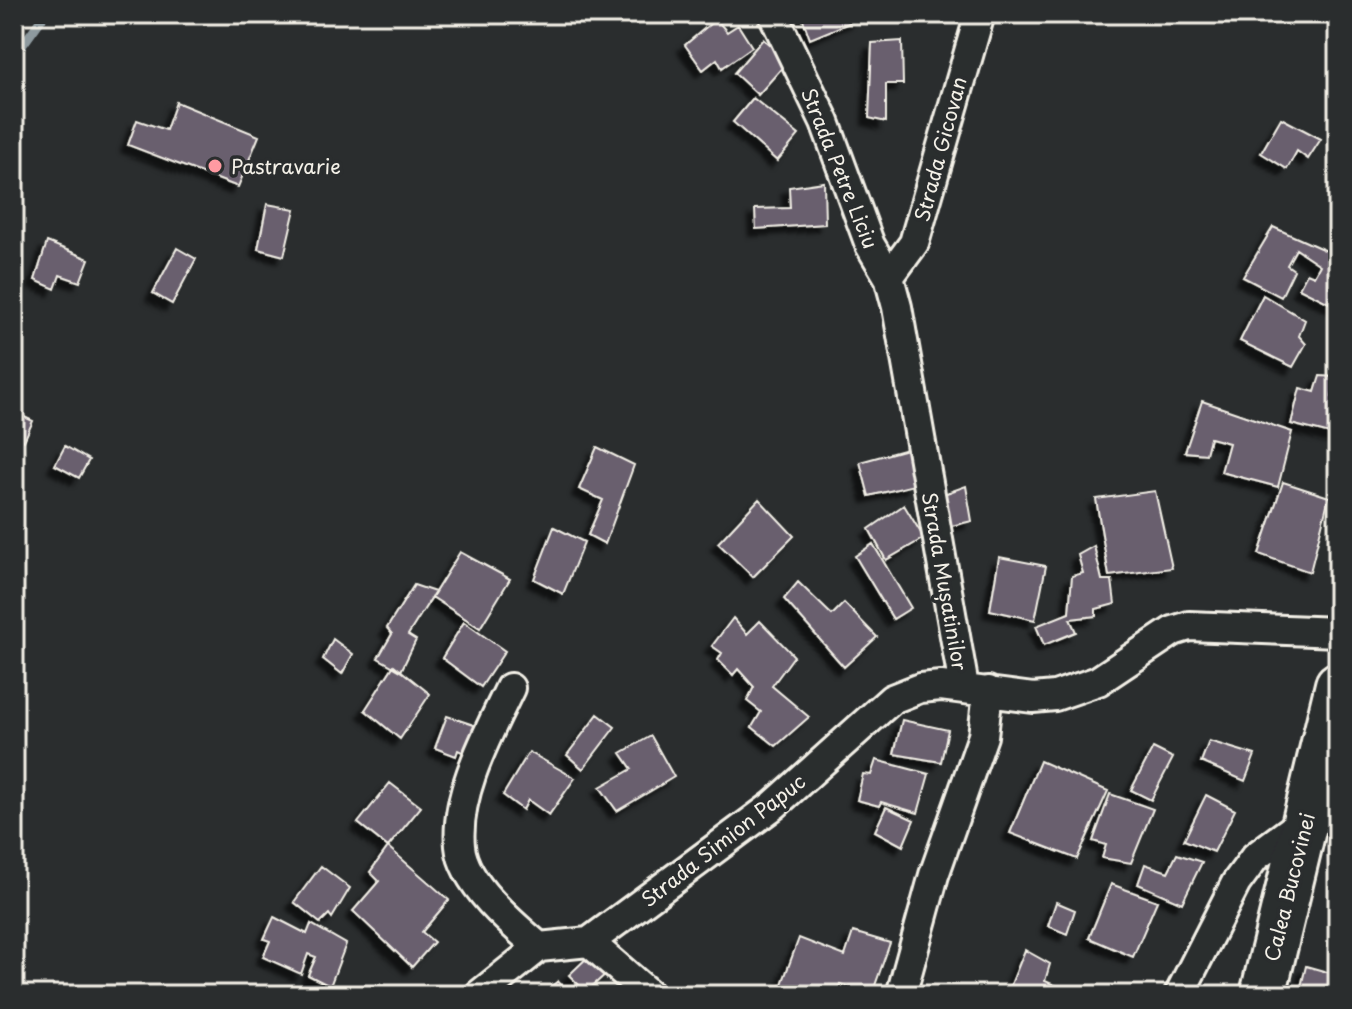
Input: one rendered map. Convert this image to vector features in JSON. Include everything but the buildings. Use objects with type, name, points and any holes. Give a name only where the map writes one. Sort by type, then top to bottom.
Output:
[{"type":"highway","name":"Calea Bucovinei","points":[[1263,995],[1338,685]]},
{"type":"street","name":"Strada Petre Liciu","points":[[773,14],[825,122],[870,245],[889,277]]},
{"type":"street","name":"Strada Gicovan","points":[[889,277],[914,243],[980,14]]},
{"type":"street","name":"Strada Mușatinilor","points":[[889,277],[976,689],[1033,698],[1077,690],[1098,681],[1173,631],[1189,626],[1338,632]]},
{"type":"street","points":[[510,688],[474,770],[462,814],[460,848],[481,888],[539,947]]},
{"type":"street","name":"Strada Simion Papuc","points":[[589,942],[774,805],[892,699],[920,688],[976,689]]},
{"type":"street","points":[[901,995],[934,875],[983,736],[976,689]]},
{"type":"street","points":[[1179,995],[1236,883],[1255,857],[1305,820]]},
{"type":"street","points":[[479,995],[539,947],[589,942],[650,995]]},
{"type":"waterway","points":[[14,57],[45,14]]},
{"type":"place","name":"Pastravarie","points":[[215,166]]}]
